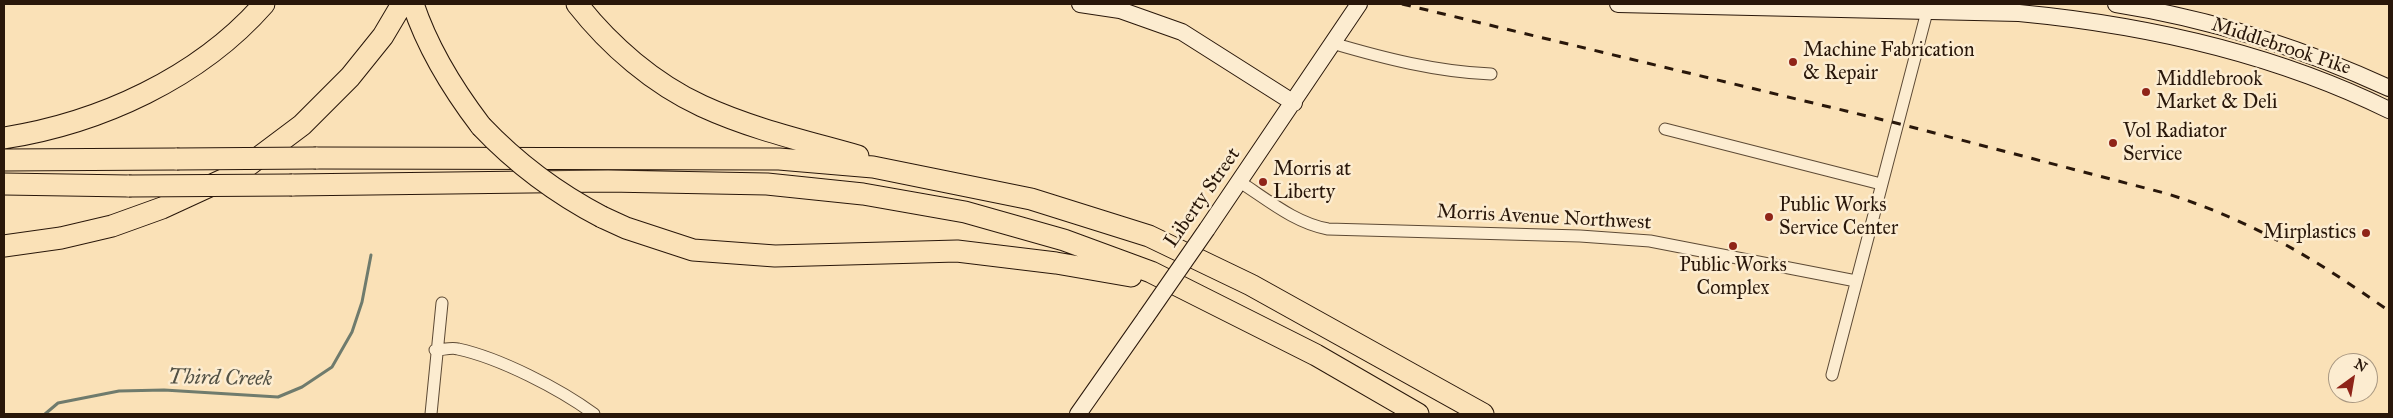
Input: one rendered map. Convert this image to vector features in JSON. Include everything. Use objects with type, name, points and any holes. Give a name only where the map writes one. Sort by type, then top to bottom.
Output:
[{"type":"highway","points":[[4,138],[46,130],[98,114],[128,101],[176,75],[224,42],[264,4]]},
{"type":"highway","points":[[4,246],[61,238],[112,226],[162,208],[238,174],[302,125],[350,77],[382,36],[402,4]]},
{"type":"highway","points":[[413,4],[433,53],[453,87],[481,126],[532,173],[555,191],[626,228],[693,250],[775,256],[957,251],[1056,263],[1125,274],[1245,318]]},
{"type":"highway","points":[[577,4],[592,23],[623,53],[655,78],[701,106],[757,128],[962,184]]},
{"type":"highway","points":[[4,160],[177,158],[779,159],[873,168],[1031,199],[1149,236],[1251,285],[1483,414]]},
{"type":"highway","points":[[4,184],[129,186],[608,181],[767,184],[863,194],[965,212],[1064,240],[1151,272],[1316,355],[1418,414]]},
{"type":"main road","points":[[1080,4],[1120,10],[1182,32],[1294,103]]},
{"type":"main road","name":"Liberty Street","points":[[1078,414],[1240,182],[1359,4]]},
{"type":"main road","name":"Middlebrook Pike","points":[[1618,4],[1928,7],[2065,17],[2180,37],[2286,68],[2389,110]]},
{"type":"main road","name":"Middlebrook Pike","points":[[2116,4],[2184,17],[2264,38],[2389,88]]},
{"type":"main road","points":[[2180,37],[2184,17]]},
{"type":"street","points":[[1832,375],[1928,7]]},
{"type":"street","points":[[1332,43],[1365,53],[1424,65],[1466,73],[1491,74]]},
{"type":"street","points":[[1665,129],[1881,184]]},
{"type":"street","name":"Morris Avenue Northwest","points":[[1240,182],[1299,220],[1328,229],[1580,236],[1650,241],[1856,281]]},
{"type":"street","points":[[431,414],[435,350],[442,303]]},
{"type":"street","points":[[435,350],[457,348],[498,363],[568,395],[594,414]]},
{"type":"waterway","name":"Third Creek","points":[[45,414],[58,403],[119,391],[164,390],[278,397],[302,387],[332,367],[352,332],[362,302],[371,255]]},
{"type":"railway","points":[[1402,4],[1896,123],[2168,194],[2229,217],[2283,243],[2389,311]]},
{"type":"place","name":"Machine Fabrication & Repair","points":[[1793,62]]},
{"type":"place","name":"Middlebrook Market & Deli","points":[[2146,92]]},
{"type":"place","name":"Vol Radiator Service","points":[[2113,143]]},
{"type":"place","name":"Morris at Liberty","points":[[1263,182]]},
{"type":"place","name":"Public Works Service Center","points":[[1769,217]]},
{"type":"place","name":"Mirplastics","points":[[2366,233]]},
{"type":"place","name":"Public Works Complex","points":[[1733,246]]}]
